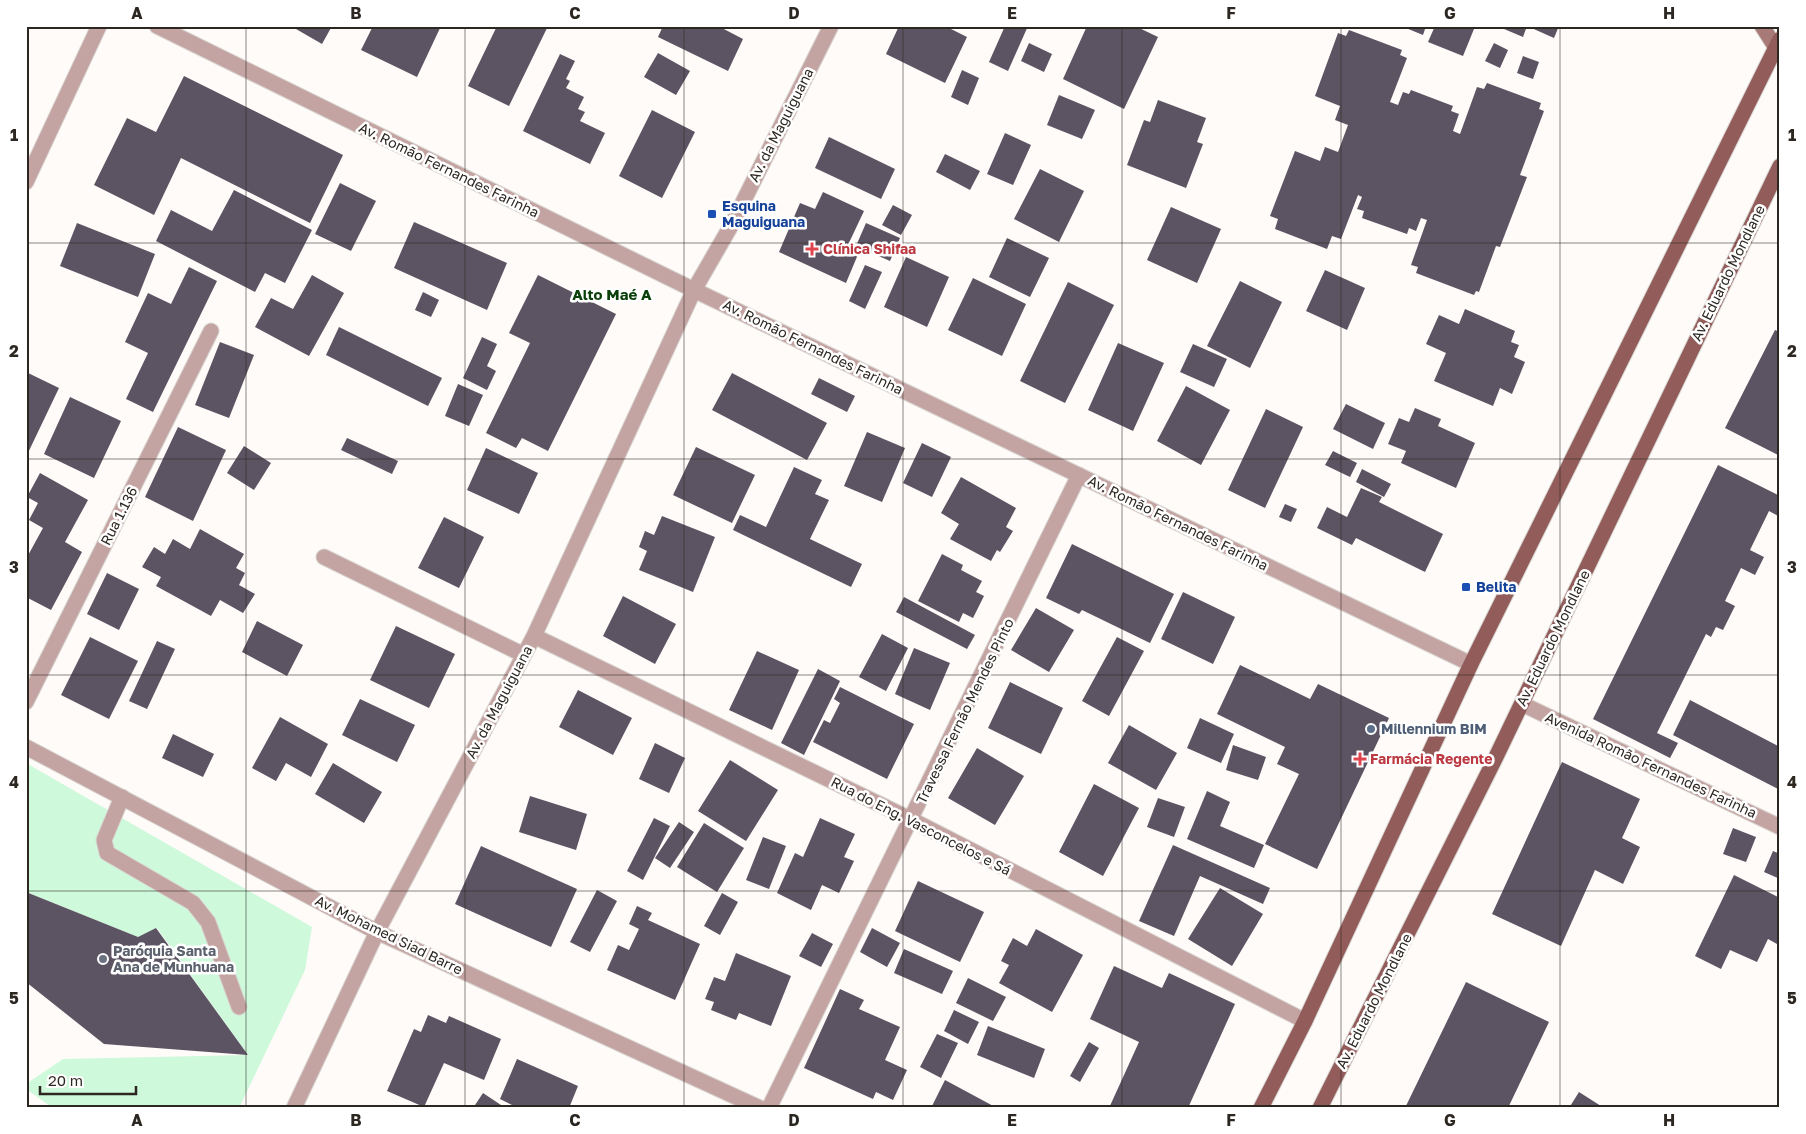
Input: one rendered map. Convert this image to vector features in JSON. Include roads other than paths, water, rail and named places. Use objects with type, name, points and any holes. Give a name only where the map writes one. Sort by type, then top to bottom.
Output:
[{"type":"main road","points":[[1261,1108],[1305,1021],[1471,664],[1778,46]]},
{"type":"main road","name":"Av. Eduardo Mondlane","points":[[1320,1108],[1522,704],[1780,166]]},
{"type":"street","points":[[26,182],[99,26]]},
{"type":"street","name":"Av. Romão Fernandes Farinha","points":[[157,26],[694,290],[1471,664]]},
{"type":"street","name":"Av. da Maguiguana","points":[[294,1108],[377,932],[534,636],[694,290],[732,224],[831,26]]},
{"type":"street","points":[[1762,26],[1778,46]]},
{"type":"street","name":"Rua 1.136","points":[[26,702],[211,331]]},
{"type":"street","name":"Travessa Fernão Mendes Pinto","points":[[770,1108],[1079,476]]},
{"type":"street","points":[[324,557],[524,654]]},
{"type":"street","name":"Rua do Eng. Vasconcelos e Sá","points":[[534,636],[912,820],[1305,1021]]},
{"type":"street","name":"Avenida Romão Fernandes Farinha","points":[[1522,704],[1780,827]]},
{"type":"street","name":"Av. Mohamed Siad Barre","points":[[26,747],[377,932],[760,1108]]},
{"type":"street","points":[[122,797],[104,840],[107,853],[192,902],[208,922],[239,1007]]},
{"type":"place","name":"Esquina Maguiguana","points":[[712,214]]},
{"type":"place","name":"Clínica Shifaa","points":[[812,249]]},
{"type":"place","name":"Belita","points":[[1466,587]]},
{"type":"place","name":"Millennium BIM","points":[[1371,729]]},
{"type":"place","name":"Farmácia Regente","points":[[1360,759]]},
{"type":"place","name":"Paróquia Santa Ana de Munhuana","points":[[103,959]]},
{"type":"district","name":"Alto Maé A","points":[[612,295]]}]
